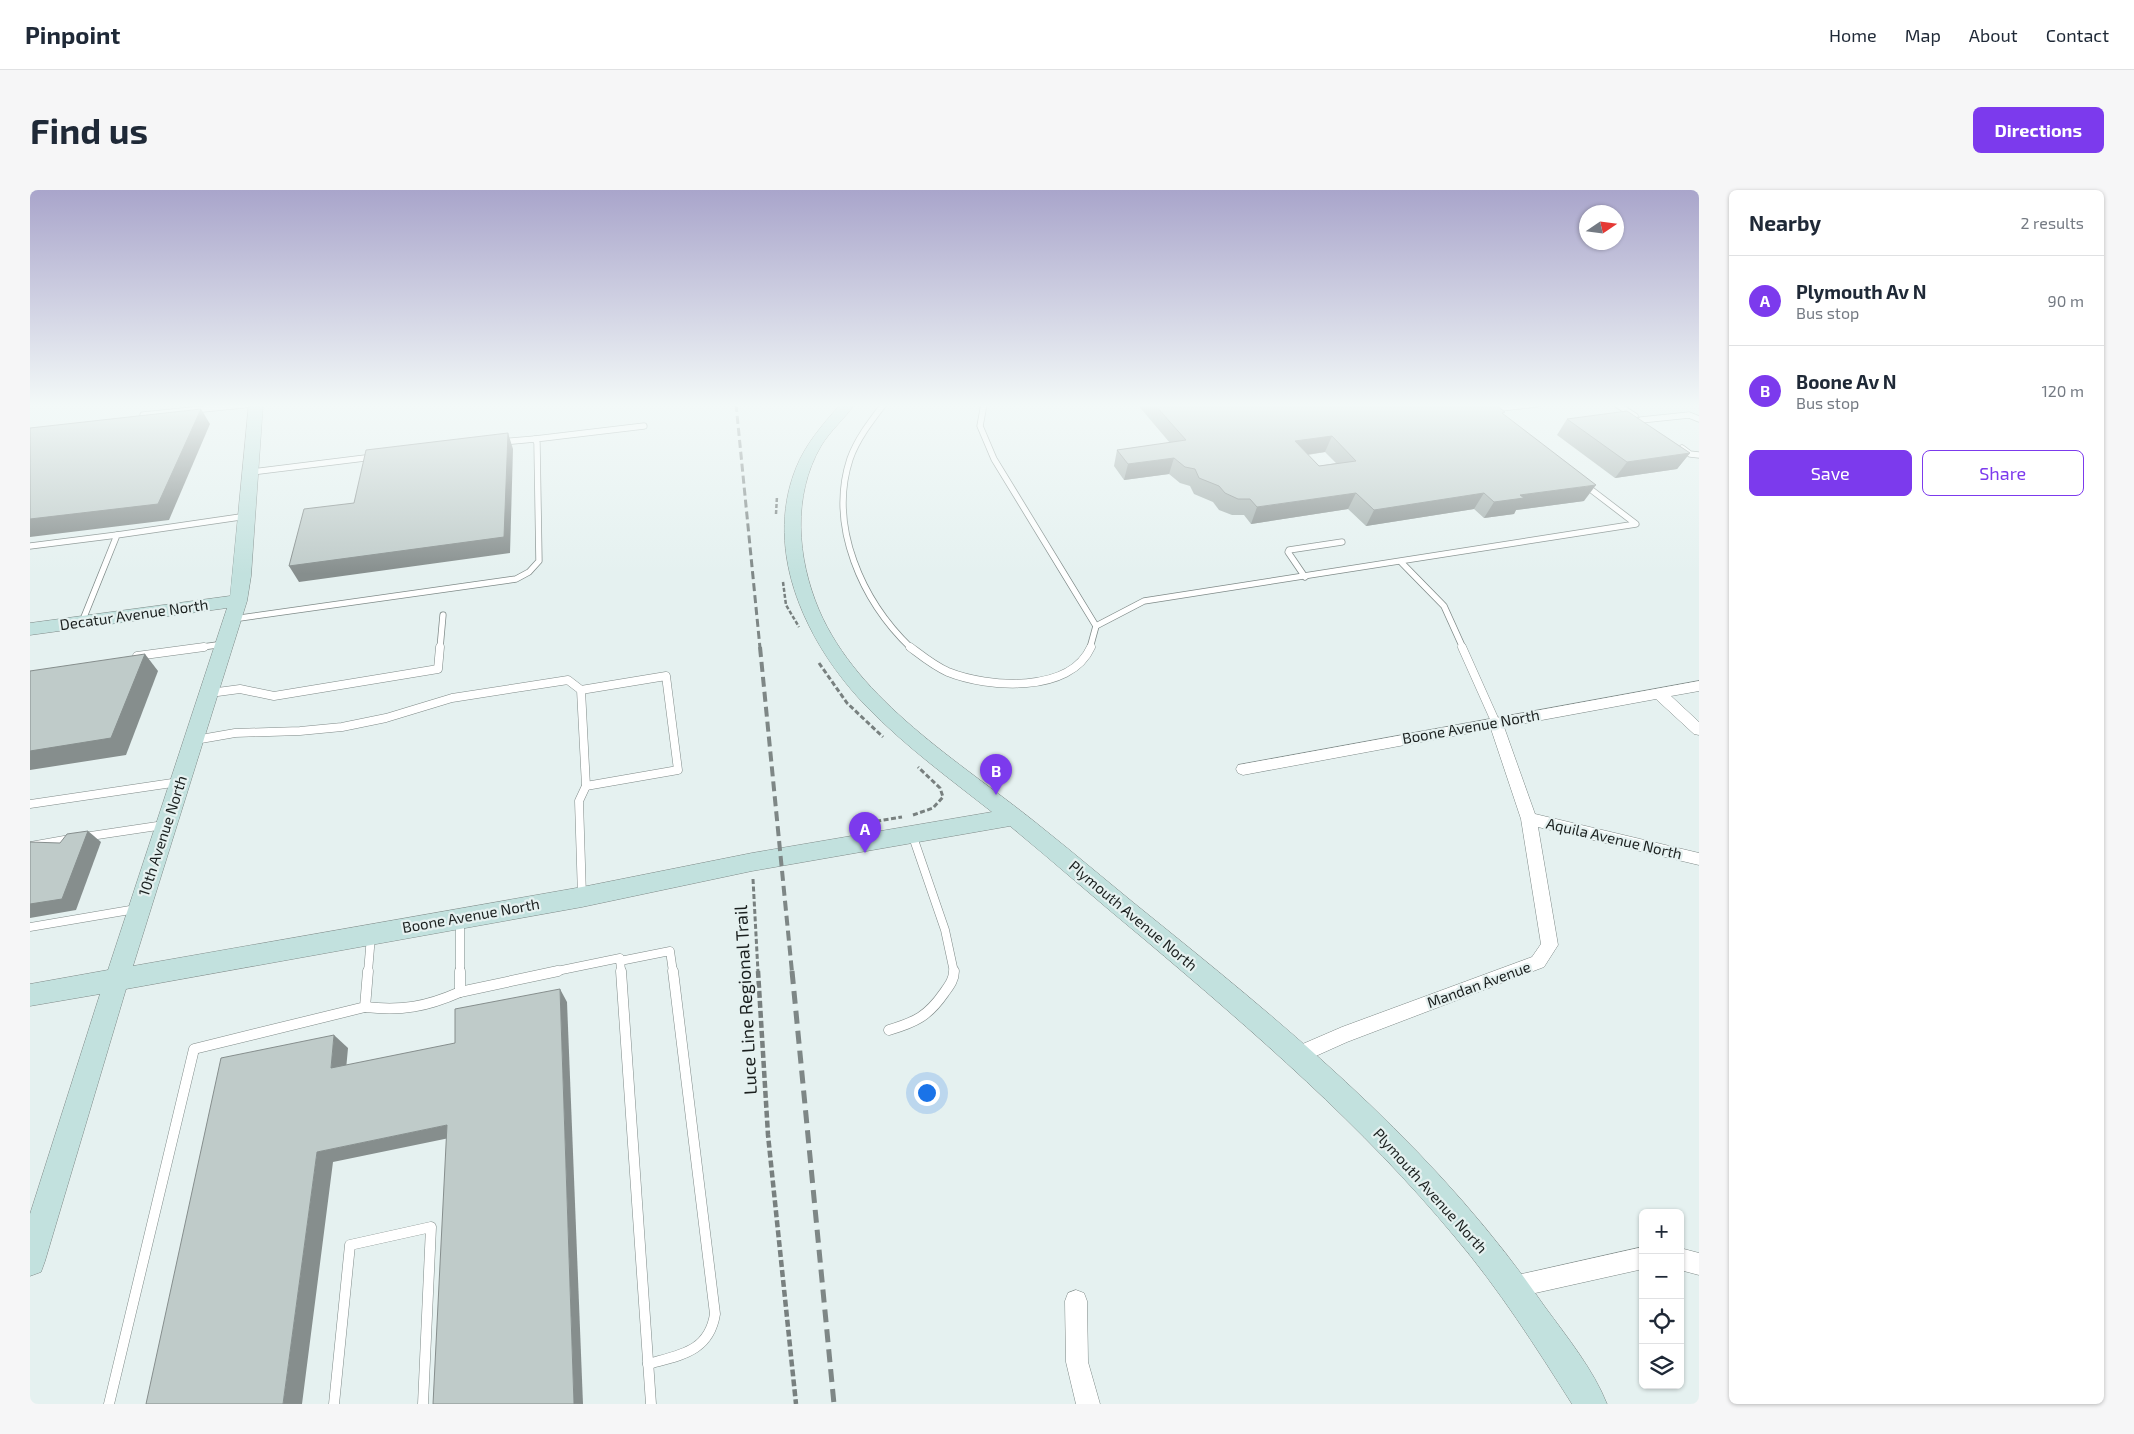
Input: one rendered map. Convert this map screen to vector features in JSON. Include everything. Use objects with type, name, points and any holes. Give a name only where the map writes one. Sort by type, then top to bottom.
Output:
[{"type":"street","name":"10th Avenue North","points":[[30,1261],[116,981],[235,610],[242,576],[252,461]]},
{"type":"street","name":"Plymouth Avenue North","points":[[808,461],[794,495],[794,549],[806,599],[822,634],[844,667],[874,703],[911,735],[1014,817],[1298,1054],[1412,1166],[1468,1230],[1526,1303],[1591,1404]]},
{"type":"street","name":"Decatur Avenue North","points":[[30,629],[82,622],[235,610]]},
{"type":"street","name":"Boone Avenue North","points":[[1243,769],[1699,686]]},
{"type":"street","points":[[1658,693],[1699,730]]},
{"type":"street","name":"Mandan Avenue","points":[[1298,1054],[1538,962],[1550,945],[1529,819],[1496,723]]},
{"type":"street","name":"Boone Avenue North","points":[[30,995],[582,898],[752,862],[1014,817]]},
{"type":"street","name":"Aquila Avenue North","points":[[1529,819],[1699,859]]},
{"type":"street","points":[[1513,1287],[1639,1259]]},
{"type":"street","points":[[1684,1260],[1699,1264]]},
{"type":"street","points":[[1076,1301],[1077,1362],[1088,1404]]},
{"type":"lane","points":[[252,472],[345,461]]},
{"type":"lane","points":[[366,466],[367,461]]},
{"type":"lane","points":[[235,610],[516,578],[529,572],[539,561],[537,461]]},
{"type":"lane","points":[[850,461],[843,491],[846,534],[861,580],[887,623],[908,647],[934,665],[967,678],[1000,683],[1032,684],[1062,675],[1082,660],[1092,644],[1096,626],[995,461]]},
{"type":"lane","points":[[1096,626],[1144,602],[1636,524],[1581,482]]},
{"type":"lane","points":[[30,546],[247,516]]},
{"type":"lane","points":[[82,622],[117,535]]},
{"type":"lane","points":[[1304,577],[1288,552],[1289,550],[1342,542]]},
{"type":"lane","points":[[1401,562],[1444,606],[1496,723]]},
{"type":"lane","points":[[208,693],[240,689],[274,696],[438,668],[443,615]]},
{"type":"lane","points":[[127,658],[224,644]]},
{"type":"lane","points":[[193,740],[235,733],[300,731],[349,726],[416,710],[452,698],[568,680],[581,690],[666,676],[678,770],[586,786]]},
{"type":"lane","points":[[581,690],[586,786],[579,801],[582,898]]},
{"type":"lane","points":[[30,804],[180,782]]},
{"type":"lane","points":[[30,846],[166,824]]},
{"type":"lane","points":[[889,1030],[929,1014],[954,978],[955,968],[941,917],[912,834]]},
{"type":"lane","points":[[30,928],[140,908]]},
{"type":"lane","points":[[460,918],[460,992]]},
{"type":"lane","points":[[365,1007],[372,934]]},
{"type":"lane","points":[[620,961],[670,951],[715,1314],[712,1329],[704,1340],[692,1350],[648,1364]]},
{"type":"lane","points":[[109,1404],[194,1049],[365,1007],[405,1010],[431,1005],[460,992],[620,958],[651,1404]]},
{"type":"lane","points":[[334,1404],[350,1245],[431,1227],[424,1404]]},
{"type":"path","points":[[851,826],[912,815],[933,808],[943,797],[942,793],[934,781],[917,765]]},
{"type":"path","name":"Luce Line Regional Trail","points":[[752,862],[768,1135],[796,1404]]},
{"type":"building","points":[[30,461],[178,461],[158,504],[30,519]]},
{"type":"building","points":[[364,461],[507,461],[504,537],[289,566],[304,509],[354,503]]},
{"type":"building","points":[[1125,461],[1154,461],[1128,464]]},
{"type":"building","points":[[1177,461],[1314,461],[1319,466],[1356,461],[1564,461],[1596,485],[1520,495],[1524,498],[1494,502],[1484,493],[1374,510],[1356,493],[1257,507],[1250,499],[1238,499],[1225,493],[1219,486],[1199,478],[1195,469],[1185,467]]},
{"type":"building","points":[[145,654],[111,738],[30,751],[30,671]]},
{"type":"building","points":[[88,831],[62,899],[30,904],[30,842],[60,843],[67,834]]},
{"type":"building","points":[[560,989],[574,1404],[433,1404],[447,1125],[317,1152],[283,1404],[146,1404],[221,1058],[334,1035],[331,1068],[455,1043],[455,1009]]},
{"type":"railway","points":[[742,461],[760,648]]},
{"type":"railway","points":[[760,647],[792,972]]},
{"type":"railway","points":[[792,971],[834,1404]]},
{"type":"place","name":"Boone Av N","points":[[996,795]]},
{"type":"place","name":"Plymouth Av N","points":[[865,853]]}]
